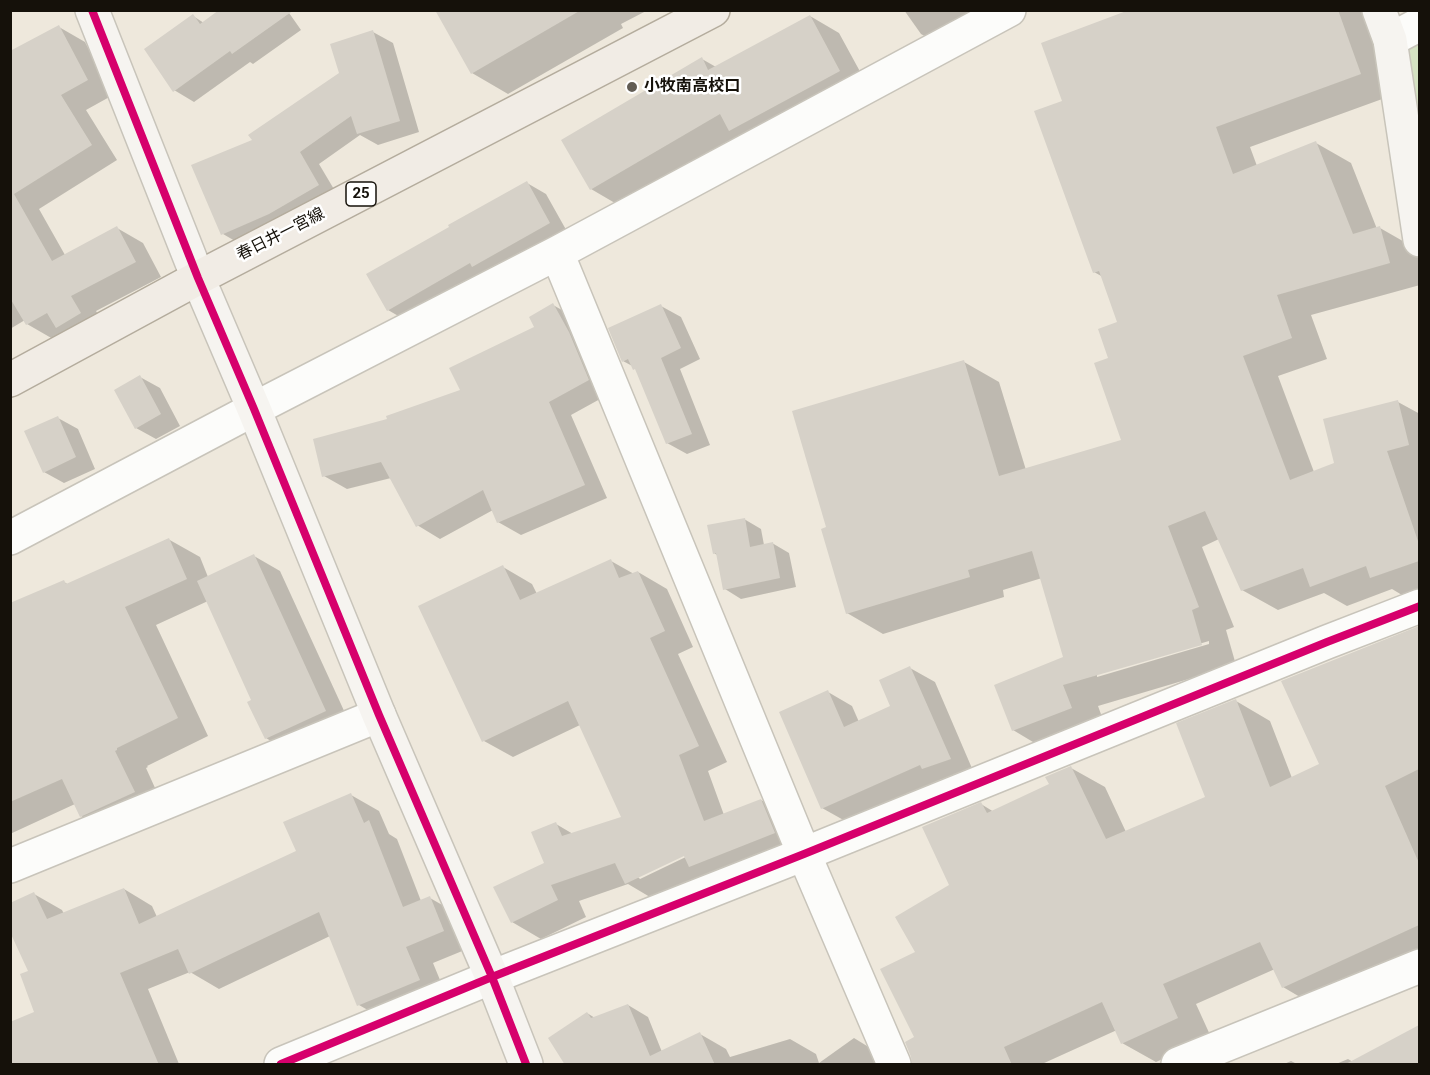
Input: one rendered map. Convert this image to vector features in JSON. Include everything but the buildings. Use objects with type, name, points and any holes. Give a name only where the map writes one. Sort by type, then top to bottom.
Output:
[{"type":"main road","name":"春日井一宮線","points":[[10,380],[198,278],[713,10]]},
{"type":"street","points":[[92,10],[198,278],[379,715],[492,977],[526,1065]]},
{"type":"street","points":[[10,538],[557,253],[1010,10]]},
{"type":"street","points":[[1419,24],[1385,25],[1419,240]]},
{"type":"street","points":[[557,253],[804,854],[894,1065]]},
{"type":"street","points":[[281,1065],[492,977],[1419,606]]},
{"type":"street","points":[[10,866],[379,715]]},
{"type":"street","points":[[1178,1065],[1419,966]]},
{"type":"green space","points":[[1419,43],[1419,140],[1406,49]]},
{"type":"cycle path","points":[[92,10],[198,278],[379,715],[492,977],[526,1064]]},
{"type":"cycle path","points":[[281,1064],[492,977],[1420,606]]},
{"type":"place","name":"小牧南高校口","points":[[632,87]]}]
